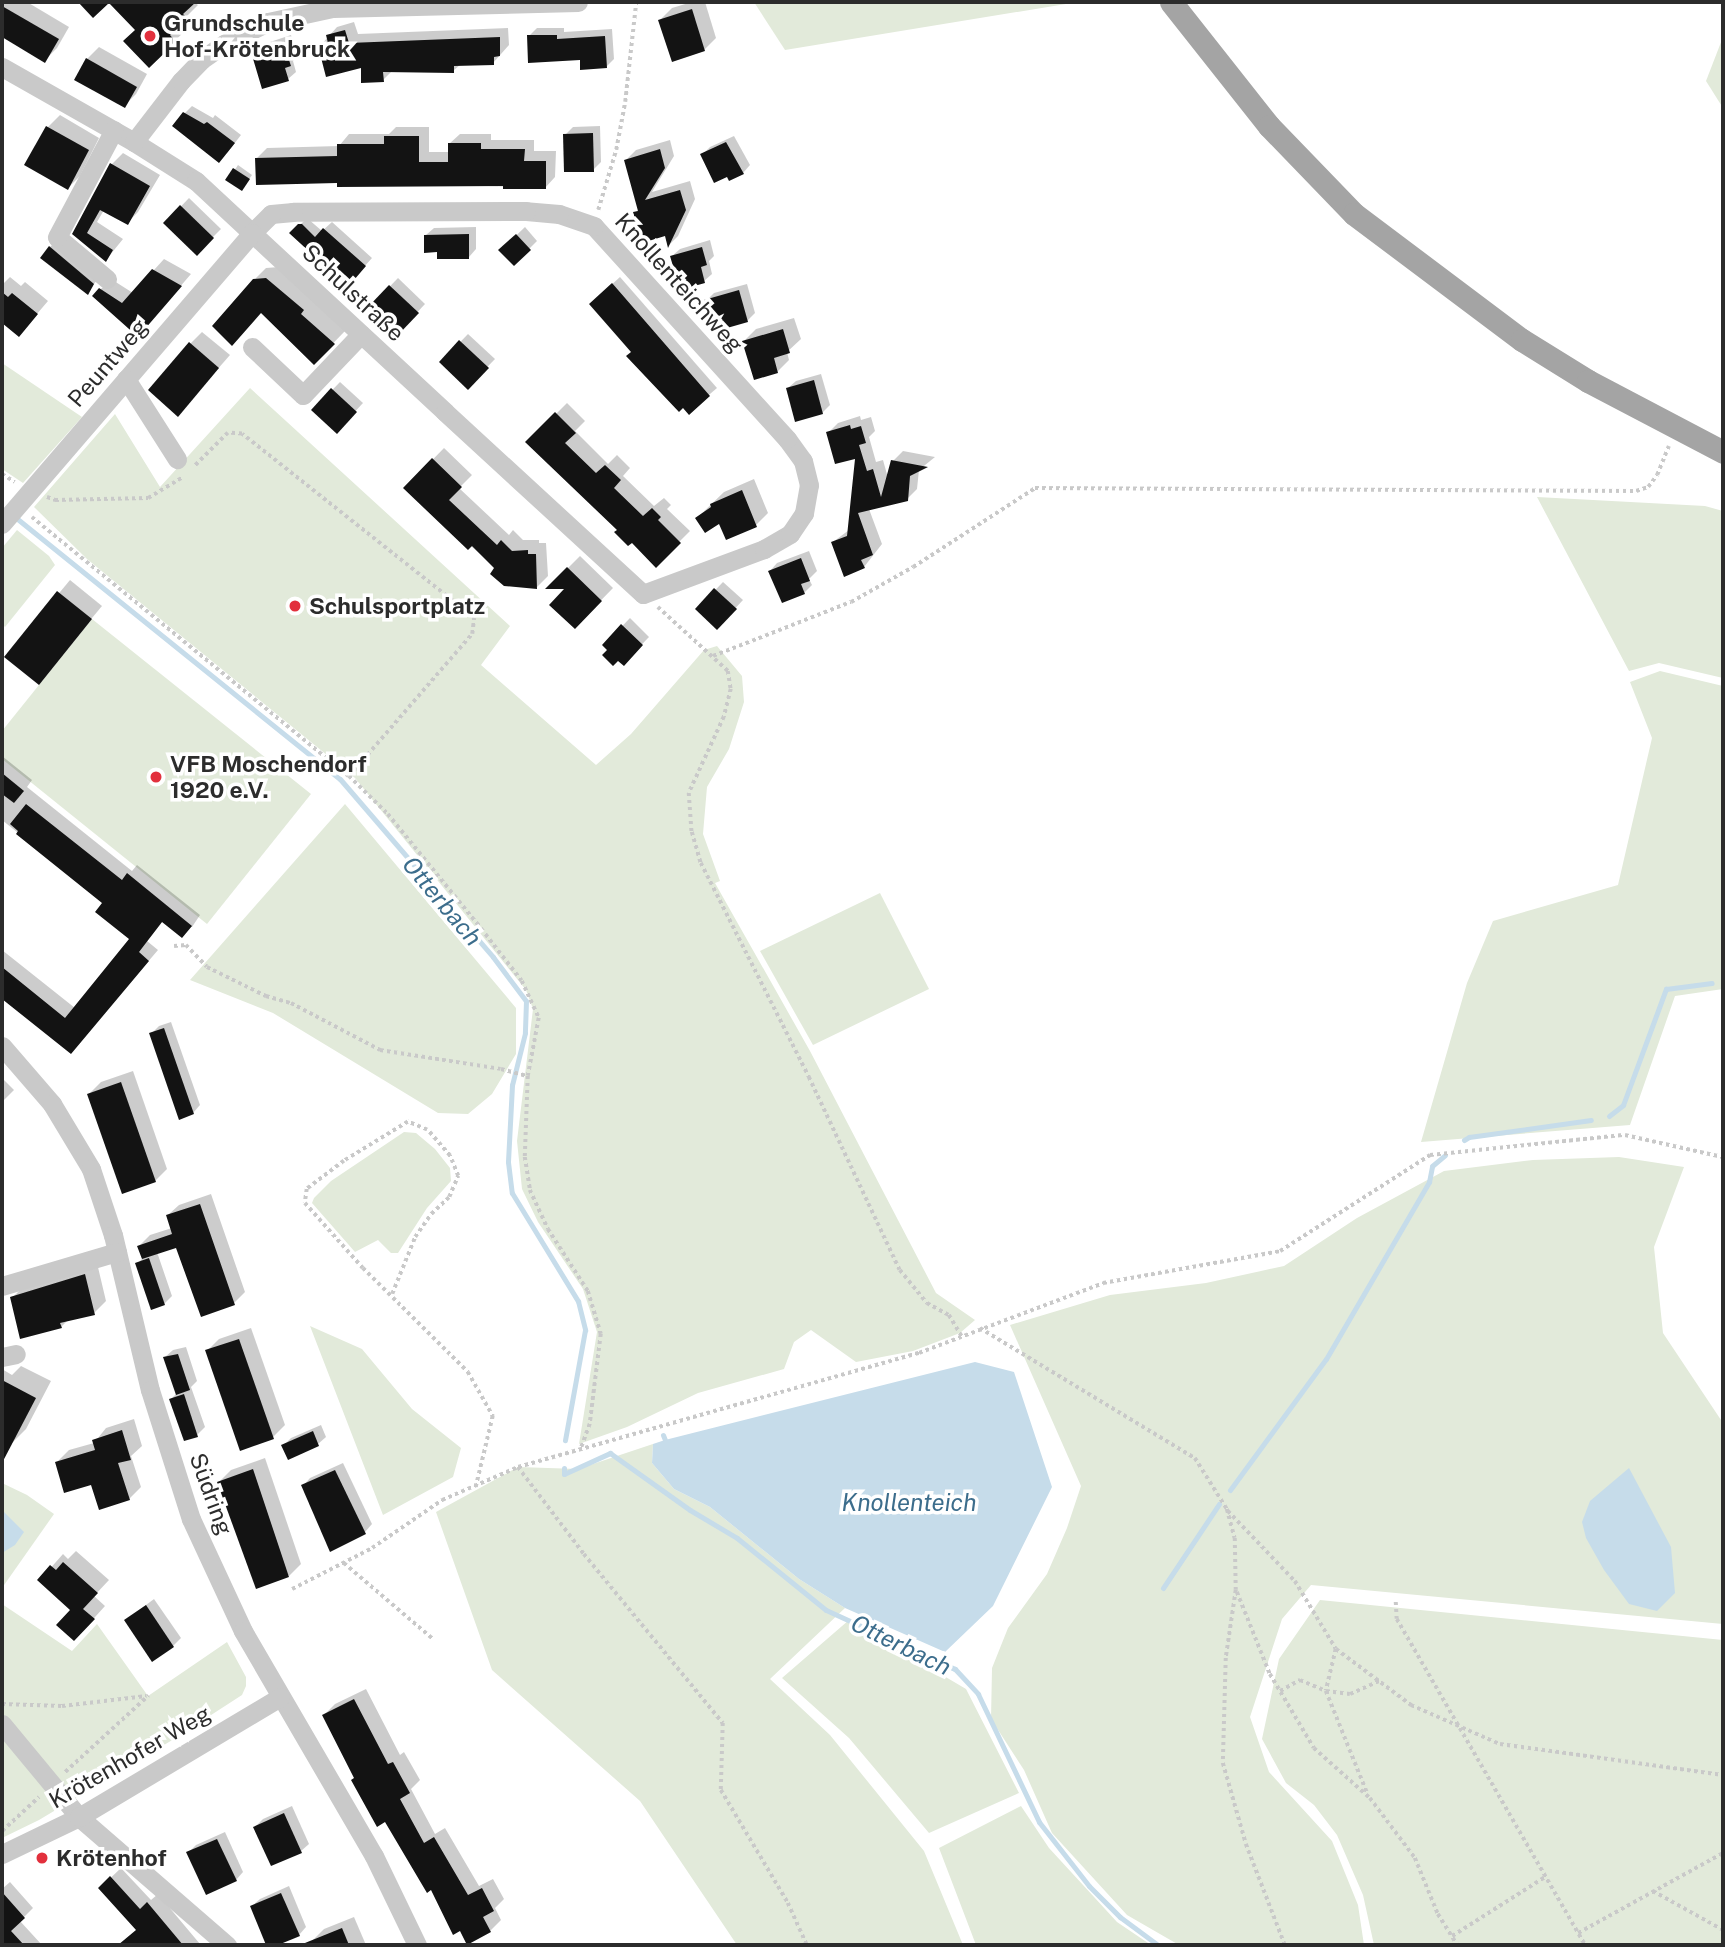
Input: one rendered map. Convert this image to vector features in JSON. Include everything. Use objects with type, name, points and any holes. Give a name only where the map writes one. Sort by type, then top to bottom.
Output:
[{"type":"main road","points":[[1171,2],[1269,126],[1354,214],[1522,340],[1588,381],[1723,452]]},
{"type":"street","points":[[134,142],[181,81],[201,60],[224,44],[268,22],[334,8],[578,2]]},
{"type":"street","name":"Schulstraße","points":[[2,67],[114,130],[196,181],[643,594]]},
{"type":"street","points":[[107,279],[57,237],[114,130]]},
{"type":"street","name":"Knollenteichweg","points":[[252,233],[271,214],[293,212],[526,211],[558,214],[594,226],[787,439],[803,461],[809,485],[804,513],[790,534],[764,549],[643,594]]},
{"type":"street","name":"Peuntweg","points":[[14,510],[252,233]]},
{"type":"street","points":[[252,348],[303,395],[361,334]]},
{"type":"street","points":[[126,379],[177,458]]},
{"type":"street","name":"Südring","points":[[2,1046],[19,1062],[67,1125],[92,1170],[117,1252],[150,1390],[191,1519],[243,1631],[374,1856],[417,1945]]},
{"type":"street","points":[[2,1286],[117,1252]]},
{"type":"street","name":"Krötenhofer Weg","points":[[2,1854],[79,1816],[280,1697]]},
{"type":"street","points":[[2,1724],[79,1816],[227,1945]]},
{"type":"path","points":[[594,226],[616,150],[625,102],[636,2]]},
{"type":"path","points":[[713,656],[851,601],[913,567],[1035,488],[1636,491],[1648,487],[1657,475],[1676,428]]},
{"type":"path","points":[[14,510],[55,500],[148,498],[177,483],[228,433],[243,433],[474,618],[472,634],[349,776]]},
{"type":"path","points":[[14,510],[349,776],[388,814],[522,981],[539,1017],[528,1076],[525,1157],[530,1190],[548,1229],[588,1291],[601,1334],[590,1423],[581,1449]]},
{"type":"path","points":[[643,594],[728,670],[732,689],[724,717],[689,793],[692,832],[701,863],[809,1077],[900,1270],[927,1303],[949,1315],[963,1338]]},
{"type":"path","points":[[174,946],[186,945],[207,967],[266,996],[291,1003],[380,1049],[528,1076]]},
{"type":"path","points":[[392,1294],[415,1237],[431,1214],[449,1197],[458,1176],[450,1156],[427,1130],[408,1122],[344,1161],[307,1189],[305,1203],[363,1268],[468,1372],[493,1416],[476,1487]]},
{"type":"path","points":[[292,1589],[344,1563],[442,1500],[518,1467],[759,1400],[963,1338],[980,1328],[1103,1283],[1280,1251],[1430,1154],[1625,1135],[1723,1157]]},
{"type":"path","points":[[980,1328],[1195,1458],[1227,1509],[1294,1581],[1336,1649],[1411,1705],[1500,1744],[1723,1775]]},
{"type":"path","points":[[518,1467],[584,1554],[723,1723],[721,1790],[788,1903],[807,1945]]},
{"type":"path","points":[[1227,1509],[1235,1538],[1236,1590],[1226,1658],[1223,1763],[1246,1844],[1285,1945]]},
{"type":"path","points":[[344,1563],[434,1640]]},
{"type":"path","points":[[1236,1590],[1270,1674],[1314,1748],[1370,1798],[1415,1858],[1438,1914],[1457,1945]]},
{"type":"path","points":[[1396,1602],[1397,1619],[1585,1945]]},
{"type":"path","points":[[1336,1649],[1326,1691],[1370,1798]]},
{"type":"path","points":[[1280,1692],[1300,1680],[1326,1691],[1350,1694],[1379,1681]]},
{"type":"path","points":[[2,1703],[62,1706],[148,1696],[2,1831]]},
{"type":"path","points":[[1577,1933],[1723,1853]]},
{"type":"path","points":[[1451,1936],[1545,1877]]},
{"type":"path","points":[[1653,1891],[1723,1930]]},
{"type":"green space","points":[[754,2],[1078,2],[785,50]]},
{"type":"green space","points":[[1723,37],[1723,108],[1706,81]]},
{"type":"green space","points":[[2,363],[82,417],[23,483],[2,469]]},
{"type":"green space","points":[[250,388],[510,626],[481,665],[596,765],[631,734],[704,650],[717,646],[742,676],[744,702],[729,749],[707,787],[703,834],[720,881],[715,883],[810,1051],[936,1293],[975,1320],[960,1333],[913,1351],[856,1362],[811,1330],[794,1342],[784,1369],[698,1393],[627,1427],[579,1444],[597,1332],[583,1289],[538,1222],[522,1189],[517,1141],[533,1009],[526,990],[355,778],[87,559],[34,507],[115,414],[160,487]]},
{"type":"green space","points":[[1537,497],[1705,506],[1723,511],[1723,678],[1659,663],[1629,671]]},
{"type":"green space","points":[[17,530],[49,556],[55,565],[5,627],[2,624],[2,548]]},
{"type":"green space","name":"VFB Moschendorf 1920 e.V.","points":[[92,619],[311,794],[207,924],[2,759],[2,731]]},
{"type":"green space","points":[[1660,671],[1723,686],[1723,989],[1675,996],[1630,1125],[1421,1142],[1467,983],[1493,921],[1618,885],[1652,738],[1630,682]]},
{"type":"green space","points":[[345,804],[516,1008],[516,1054],[492,1094],[468,1114],[438,1113],[273,1013],[190,980]]},
{"type":"green space","points":[[880,893],[929,989],[813,1045],[760,951]]},
{"type":"green space","points":[[404,1132],[416,1133],[435,1149],[450,1168],[451,1181],[427,1208],[398,1253],[391,1253],[378,1240],[355,1252],[312,1203],[314,1198],[331,1181]]},
{"type":"green space","points":[[1619,1157],[1684,1167],[1654,1247],[1663,1333],[1723,1423],[1723,1624],[1311,1585],[1282,1619],[1250,1717],[1269,1772],[1332,1841],[1358,1905],[1364,1945],[1179,1945],[1127,1915],[1052,1833],[1024,1770],[991,1719],[992,1668],[1008,1628],[1047,1574],[1081,1486],[1010,1325],[1110,1295],[1206,1283],[1284,1266],[1357,1218],[1444,1171],[1533,1160]]},
{"type":"green space","points":[[310,1326],[362,1349],[412,1409],[461,1448],[453,1477],[383,1515]]},
{"type":"green space","points":[[653,1444],[652,1463],[674,1489],[710,1507],[799,1579],[845,1608],[770,1679],[830,1735],[924,1851],[963,1945],[737,1945],[640,1801],[492,1670],[436,1512],[518,1467],[578,1469]]},
{"type":"green space","points":[[2,1483],[27,1495],[54,1514],[2,1588]]},
{"type":"green space","points":[[1320,1600],[1723,1640],[1723,1945],[1374,1945],[1363,1895],[1337,1835],[1314,1805],[1286,1783],[1262,1739],[1279,1659]]},
{"type":"green space","points":[[2,1604],[72,1651],[97,1624],[148,1696],[227,1642],[246,1677],[246,1686],[242,1695],[174,1739],[39,1820],[2,1838]]},
{"type":"green space","points":[[849,1620],[966,1689],[1019,1793],[929,1833],[849,1738],[782,1678]]},
{"type":"green space","points":[[1021,1806],[1049,1848],[1117,1922],[1151,1945],[976,1945],[939,1848]]},
{"type":"water","name":"Knollenteich","points":[[975,1362],[1014,1372],[1052,1487],[993,1606],[945,1652],[845,1608],[799,1579],[710,1507],[674,1489],[652,1463],[653,1444],[665,1440]]},
{"type":"water","points":[[1629,1468],[1671,1547],[1675,1593],[1657,1611],[1629,1604],[1604,1570],[1586,1538],[1582,1522],[1590,1501]]},
{"type":"water","points":[[2,1510],[24,1532],[15,1545],[2,1553]]},
{"type":"building","name":"Grundschule Hof-Krötenbruck","points":[[78,2],[196,2],[183,14],[187,18],[170,35],[176,42],[149,68],[123,41],[135,30],[109,3],[93,18]]},
{"type":"building","points":[[2,6],[59,39],[45,63],[2,37]]},
{"type":"building","points":[[692,9],[705,51],[672,62],[658,20]]},
{"type":"building","points":[[345,30],[349,43],[500,37],[500,56],[494,57],[494,65],[454,66],[454,73],[383,72],[384,82],[361,83],[361,68],[326,77],[318,46],[328,43],[326,35]]},
{"type":"building","points":[[527,35],[557,35],[557,39],[605,36],[607,68],[580,70],[580,60],[528,63]]},
{"type":"building","points":[[283,42],[291,66],[285,68],[289,81],[262,89],[251,52]]},
{"type":"building","name":"Grundschule Hof-Krötenbruck","points":[[86,58],[137,87],[125,108],[74,80]]},
{"type":"building","points":[[183,112],[204,124],[207,122],[235,143],[219,163],[172,126]]},
{"type":"building","points":[[46,126],[89,150],[68,190],[24,165]]},
{"type":"building","points":[[593,133],[594,172],[564,172],[563,134]]},
{"type":"building","points":[[384,136],[419,136],[419,162],[448,162],[448,143],[481,143],[481,149],[525,149],[524,161],[546,161],[546,189],[503,189],[503,186],[337,187],[337,183],[256,185],[255,158],[337,156],[337,144],[384,144]]},
{"type":"building","points":[[726,142],[744,174],[729,181],[727,177],[714,183],[700,154]]},
{"type":"building","points":[[660,149],[665,168],[645,200],[680,190],[686,210],[668,248],[665,236],[642,243],[633,212],[638,211],[624,160]]},
{"type":"building","points":[[110,163],[150,186],[128,225],[100,210],[87,233],[113,250],[106,262],[72,234]]},
{"type":"building","points":[[233,168],[250,179],[242,191],[225,180]]},
{"type":"building","points":[[180,205],[214,238],[197,256],[163,223]]},
{"type":"building","points":[[298,224],[302,224],[315,237],[323,228],[366,266],[348,287],[289,233]]},
{"type":"building","points":[[469,234],[469,259],[437,259],[437,252],[424,253],[424,235]]},
{"type":"building","points":[[516,234],[531,250],[514,266],[498,250]]},
{"type":"building","points":[[49,246],[94,284],[88,295],[40,258]]},
{"type":"building","points":[[702,247],[707,265],[701,267],[705,283],[680,290],[670,256]]},
{"type":"building","points":[[152,269],[182,286],[138,337],[92,296],[99,288],[122,303]]},
{"type":"building","points":[[266,278],[304,310],[301,314],[335,344],[314,365],[261,313],[232,346],[212,326],[253,279]]},
{"type":"building","points":[[612,283],[710,396],[689,415],[683,408],[679,412],[626,356],[631,352],[589,304]]},
{"type":"building","points":[[389,285],[419,313],[398,335],[368,307]]},
{"type":"building","points":[[739,290],[748,322],[713,332],[704,300]]},
{"type":"building","points":[[2,292],[8,297],[12,293],[38,314],[19,337],[2,323]]},
{"type":"building","points":[[783,329],[790,353],[774,358],[778,373],[754,380],[742,341]]},
{"type":"building","points":[[459,340],[489,368],[468,390],[439,362]]},
{"type":"building","points":[[189,342],[219,368],[178,417],[148,390]]},
{"type":"building","points":[[814,380],[823,414],[795,422],[786,388]]},
{"type":"building","points":[[331,388],[357,412],[337,434],[311,410]]},
{"type":"building","points":[[555,412],[576,433],[565,443],[596,473],[605,465],[621,480],[614,488],[643,516],[652,508],[661,517],[658,520],[681,543],[656,568],[632,543],[628,546],[614,532],[617,530],[525,442]]},
{"type":"building","points":[[850,425],[851,429],[861,426],[866,443],[859,445],[867,471],[873,469],[881,497],[891,460],[928,467],[910,476],[908,501],[858,513],[873,555],[861,560],[865,568],[844,577],[831,542],[847,536],[855,459],[835,464],[826,432]]},
{"type":"building","points":[[432,458],[462,487],[449,500],[497,545],[501,540],[512,551],[528,550],[528,554],[536,554],[537,589],[504,586],[490,574],[494,568],[472,546],[468,550],[403,488]]},
{"type":"building","points":[[742,490],[757,527],[726,540],[719,524],[705,533],[695,518],[711,507],[710,504]]},
{"type":"building","points":[[801,558],[810,581],[801,584],[805,594],[782,603],[768,571]]},
{"type":"building","points":[[567,567],[602,601],[575,629],[549,605],[564,589],[545,589]]},
{"type":"building","points":[[714,588],[737,609],[717,630],[695,609]]},
{"type":"building","points":[[57,591],[92,619],[39,685],[4,657]]},
{"type":"building","points":[[621,624],[643,645],[624,666],[618,661],[613,666],[602,655],[607,650],[602,645]]},
{"type":"building","points":[[2,773],[24,791],[14,803],[2,794]]},
{"type":"building","points":[[26,804],[122,880],[127,873],[192,926],[182,938],[162,922],[139,952],[149,961],[71,1054],[2,999],[2,967],[65,1018],[129,939],[95,912],[102,903],[16,834],[18,831],[10,824]]},
{"type":"building","points":[[164,1028],[194,1114],[179,1120],[149,1033]]},
{"type":"building","points":[[121,1082],[156,1182],[122,1194],[87,1094]]},
{"type":"building","points":[[200,1204],[235,1305],[201,1317],[176,1248],[142,1259],[137,1246],[172,1234],[166,1215]]},
{"type":"building","points":[[149,1258],[165,1305],[151,1310],[135,1263]]},
{"type":"building","points":[[85,1274],[95,1315],[60,1323],[62,1328],[20,1339],[10,1297]]},
{"type":"building","points":[[239,1339],[274,1439],[240,1451],[205,1350]]},
{"type":"building","points":[[178,1354],[190,1390],[176,1395],[163,1357]]},
{"type":"building","points":[[2,1380],[36,1398],[2,1463]]},
{"type":"building","points":[[184,1394],[198,1437],[184,1441],[169,1399]]},
{"type":"building","points":[[122,1430],[131,1460],[118,1463],[130,1500],[99,1510],[91,1485],[64,1493],[55,1462],[95,1450],[92,1440]]},
{"type":"building","points":[[313,1431],[319,1446],[288,1460],[281,1445]]},
{"type":"building","points":[[253,1469],[289,1577],[256,1589],[217,1482]]},
{"type":"building","points":[[335,1470],[366,1534],[330,1552],[301,1485]]},
{"type":"building","points":[[63,1562],[98,1593],[83,1609],[95,1619],[74,1641],[56,1625],[70,1610],[37,1580],[50,1565],[56,1570]]},
{"type":"building","points":[[146,1605],[174,1647],[152,1662],[124,1620]]},
{"type":"building","points":[[354,1699],[388,1764],[393,1762],[410,1793],[400,1799],[424,1843],[434,1837],[468,1895],[482,1888],[494,1911],[483,1917],[491,1932],[467,1945],[460,1931],[453,1935],[431,1890],[427,1893],[385,1822],[377,1827],[351,1780],[354,1778],[322,1715]]},
{"type":"building","points":[[284,1813],[302,1853],[271,1866],[253,1827]]},
{"type":"building","points":[[217,1839],[237,1881],[206,1895],[186,1852]]},
{"type":"building","points":[[110,1876],[140,1909],[147,1902],[183,1945],[118,1945],[136,1930],[98,1888]]},
{"type":"building","points":[[2,1892],[25,1918],[11,1931],[24,1945],[2,1945]]},
{"type":"building","points":[[281,1893],[300,1936],[278,1945],[266,1945],[250,1906]]},
{"type":"building","points":[[342,1928],[349,1945],[300,1945]]},
{"type":"waterway","name":"Otterbach","points":[[15,517],[340,779],[493,957],[526,1001],[525,1033],[512,1085],[508,1162],[512,1193],[578,1301],[585,1330],[565,1440]]},
{"type":"waterway","points":[[1609,1116],[1623,1105],[1666,989],[1712,983]]},
{"type":"waterway","points":[[1464,1140],[1469,1137],[1591,1120]]},
{"type":"waterway","points":[[1230,1490],[1326,1359],[1429,1182],[1432,1166],[1445,1155]]},
{"type":"waterway","name":"Otterbach","points":[[663,1435],[665,1440]]},
{"type":"waterway","name":"Otterbach","points":[[564,1468],[564,1474],[610,1453],[690,1510],[737,1538],[826,1610],[955,1669],[978,1694],[1039,1822],[1089,1886],[1120,1917],[1158,1945]]},
{"type":"waterway","points":[[1163,1588],[1219,1504]]},
{"type":"place","name":"Grundschule Hof-Krötenbruck","points":[[150,36]]},
{"type":"place","name":"Schulsportplatz","points":[[295,606]]},
{"type":"place","name":"VFB Moschendorf 1920 e.V.","points":[[156,777]]},
{"type":"place","name":"Krötenhof","points":[[42,1858]]}]
